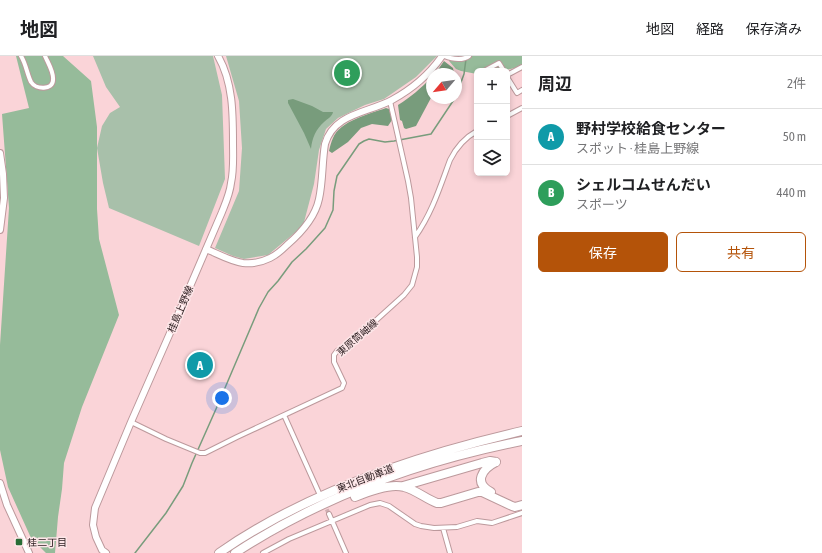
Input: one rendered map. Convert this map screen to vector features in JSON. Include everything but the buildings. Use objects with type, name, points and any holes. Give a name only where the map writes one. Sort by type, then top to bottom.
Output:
[{"type":"highway","name":"東北自動車道","points":[[219,553],[270,522],[306,503],[387,469],[489,439],[522,432]]},
{"type":"highway","name":"東北自動車道","points":[[235,553],[303,515],[393,476],[454,457],[522,441]]},
{"type":"highway","points":[[303,515],[320,511],[359,495],[376,490],[403,486],[490,462],[496,462],[491,465],[482,475],[482,485],[485,489],[522,504]]},
{"type":"highway","points":[[403,486],[441,504],[478,492],[482,492],[515,507],[522,504]]},
{"type":"street","points":[[21,56],[32,82],[35,86],[41,88],[50,86],[54,79],[45,56]]},
{"type":"street","name":"桂島上野線","points":[[106,553],[102,550],[96,537],[93,524],[95,508],[228,197],[233,163],[233,125],[230,89],[223,64],[218,56]]},
{"type":"street","points":[[206,249],[231,260],[244,263],[256,263],[263,261],[278,253],[304,228],[315,210],[319,200],[325,144],[330,132],[346,118],[390,101],[406,92],[418,83],[443,56],[452,59],[466,58]]},
{"type":"street","points":[[490,68],[499,63],[502,68]]},
{"type":"street","points":[[510,74],[522,67]]},
{"type":"street","points":[[510,81],[517,93],[522,90]]},
{"type":"street","name":"東原筒岫線","points":[[131,422],[166,439],[200,453],[205,453],[237,436],[342,388],[344,383],[334,362],[334,355],[364,332],[404,295],[409,289],[417,267],[409,186],[390,101]]},
{"type":"street","points":[[510,114],[522,108]]},
{"type":"street","points":[[415,237],[423,226],[436,199],[452,154],[469,135],[474,132]]},
{"type":"street","points":[[0,153],[4,198],[0,230]]},
{"type":"street","points":[[284,415],[319,493]]},
{"type":"street","points":[[0,483],[7,505],[29,553]]},
{"type":"street","points":[[263,553],[289,539],[370,505],[380,503],[389,506],[415,524],[428,528],[457,527],[477,521],[492,523],[522,513]]},
{"type":"street","points":[[329,514],[346,553]]},
{"type":"street","points":[[443,528],[450,553]]},
{"type":"shaded area","points":[[16,56],[63,56],[91,81],[97,127],[97,209],[99,239],[119,315],[82,407],[64,463],[55,553],[46,553],[31,538],[8,487],[0,450],[0,345],[9,208],[2,114],[29,108]]},
{"type":"shaded area","points":[[93,56],[213,56],[222,95],[225,179],[199,246],[109,208],[97,148],[102,126],[110,113],[120,107],[106,87]]},
{"type":"shaded area","points":[[226,56],[437,56],[416,77],[384,99],[365,105],[338,118],[326,129],[319,150],[314,184],[303,226],[268,255],[244,259],[215,248],[239,191],[242,148],[239,101]]},
{"type":"shaded area","points":[[450,56],[522,56],[522,65],[517,67],[510,69],[474,68],[474,73],[462,71],[462,68],[455,68],[449,61]]},
{"type":"shaded area","points":[[444,61],[453,68],[439,68]]},
{"type":"shaded area","points":[[426,83],[426,104],[428,104],[416,126],[406,129],[400,120],[398,105]]},
{"type":"shaded area","points":[[293,99],[323,112],[333,112],[331,116],[321,125],[313,137],[311,149],[288,103],[288,100]]},
{"type":"shaded area","points":[[386,108],[389,109],[392,120],[388,126],[372,124],[361,128],[348,142],[332,153],[329,151],[333,138],[342,127],[356,119]]},
{"type":"waterway","points":[[462,80],[466,59]]},
{"type":"waterway","points":[[135,553],[166,513],[183,486],[259,308],[268,292],[292,262],[325,228],[333,210],[334,191],[337,176],[359,144],[369,139],[385,142],[431,134],[451,104]]},
{"type":"tunnel","points":[[324,504],[329,514]]},
{"type":"place","name":"シェルコムせんだい","points":[[347,73]]},
{"type":"place","name":"野村学校給食センター","points":[[200,365]]},
{"type":"place","name":"桂二丁目","points":[[19,542]]}]
